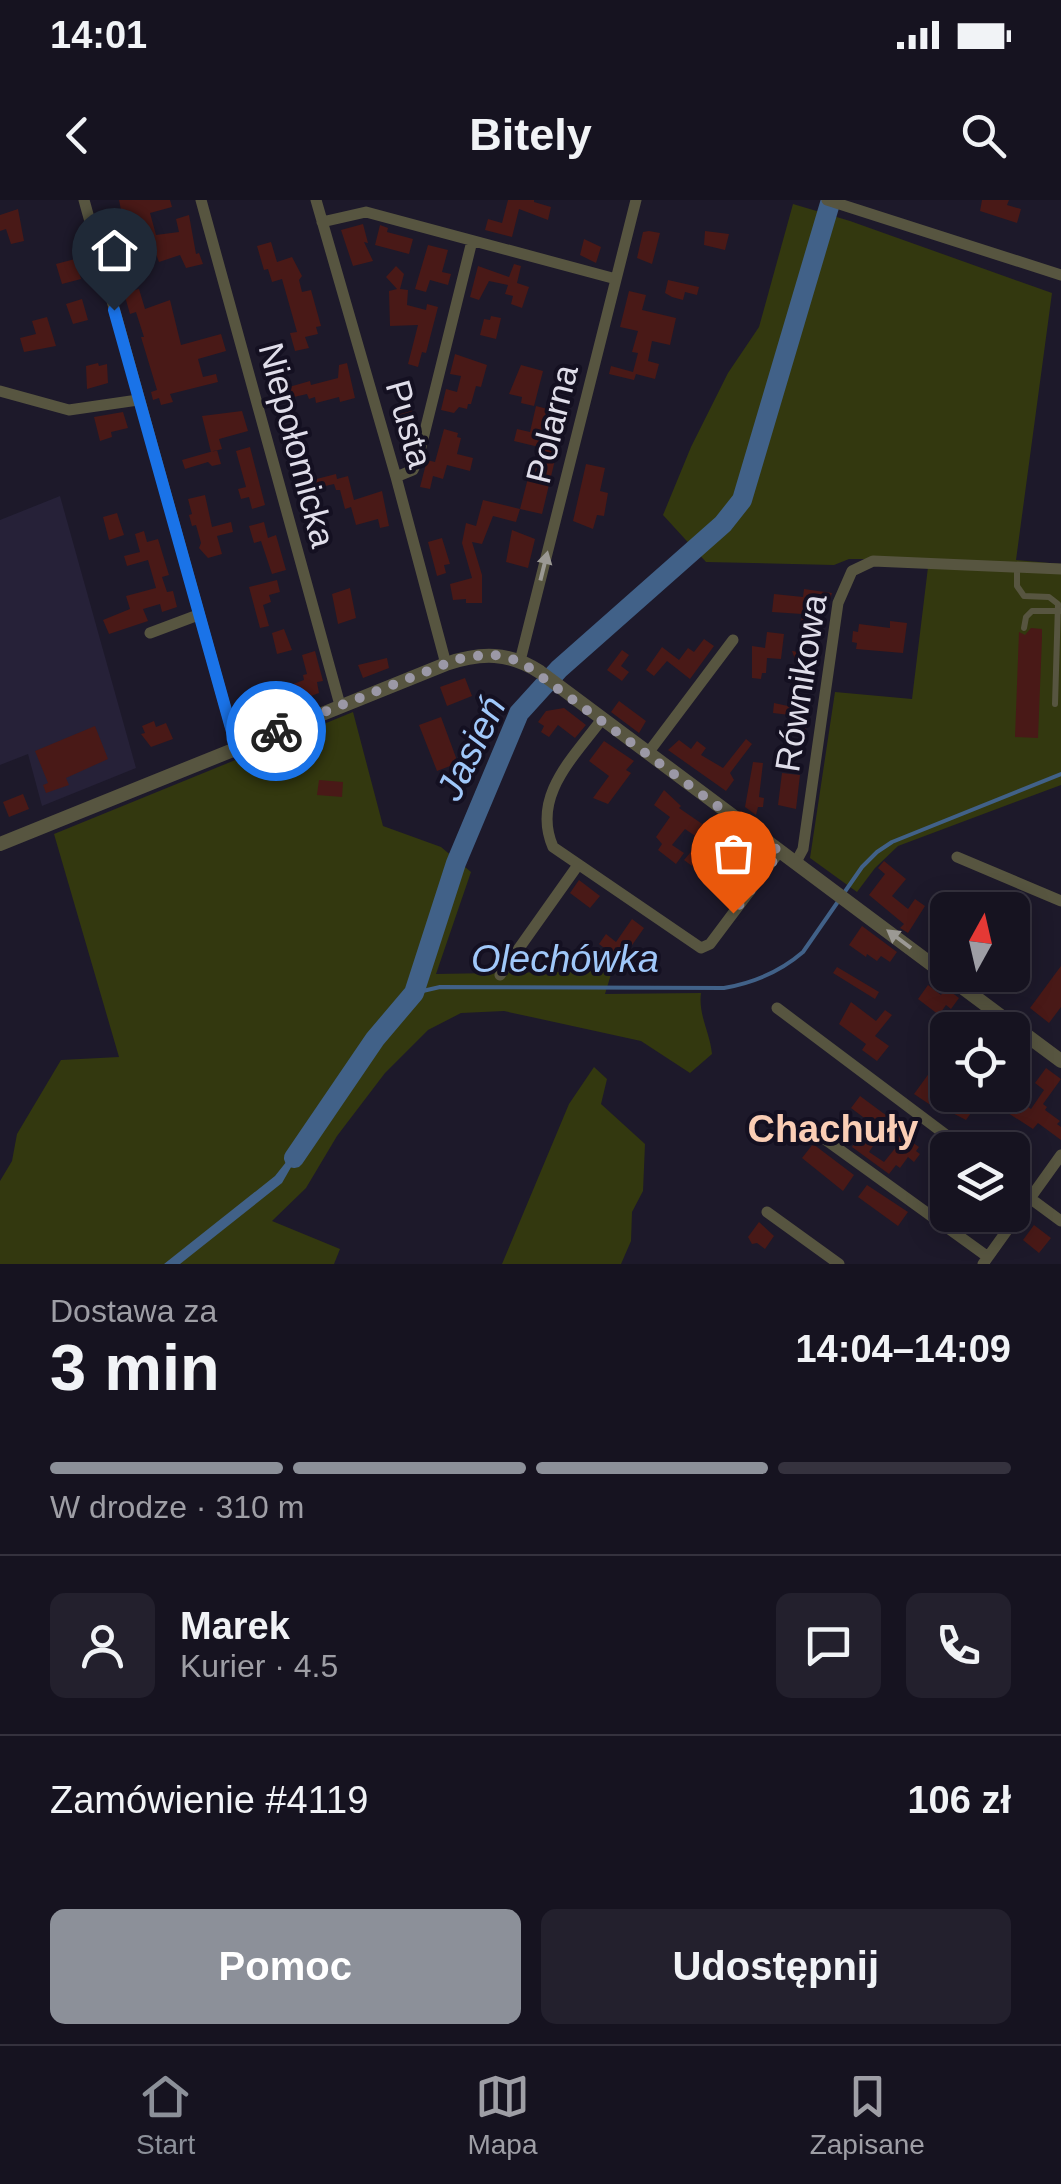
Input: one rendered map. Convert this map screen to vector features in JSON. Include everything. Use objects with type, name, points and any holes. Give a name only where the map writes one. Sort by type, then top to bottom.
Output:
[{"type":"street","points":[[84,200],[236,746]]},
{"type":"street","name":"Niepołomicka","points":[[201,200],[340,706]]},
{"type":"street","name":"Pusta","points":[[316,200],[446,664]]},
{"type":"street","name":"Polarna","points":[[520,661],[636,200]]},
{"type":"street","points":[[827,200],[1061,275]]},
{"type":"street","points":[[322,222],[366,212],[616,279]]},
{"type":"street","points":[[396,477],[413,470],[418,459],[472,241]]},
{"type":"street","points":[[0,391],[69,410],[138,400]]},
{"type":"street","name":"Równikowa","points":[[796,862],[803,849],[840,593],[852,572],[873,562],[1017,567]]},
{"type":"street","points":[[1017,567],[1061,569]]},
{"type":"street","points":[[150,632],[198,616]]},
{"type":"street","points":[[648,753],[732,640]]},
{"type":"street","points":[[0,844],[446,664],[490,654],[520,661],[540,672],[1061,1060]]},
{"type":"street","points":[[602,719],[551,789],[545,820],[553,846],[578,865],[702,948],[710,944],[780,852]]},
{"type":"street","points":[[957,857],[1061,901]]},
{"type":"street","points":[[500,975],[578,865]]},
{"type":"street","points":[[777,1008],[942,1132]]},
{"type":"street","points":[[815,1132],[985,1261],[1006,1232]]},
{"type":"street","points":[[1061,1156],[1030,1198],[1061,1220]]},
{"type":"street","points":[[768,1212],[839,1264]]},
{"type":"lane","points":[[1017,567],[1020,592],[1054,600],[1060,611],[1055,704]]},
{"type":"lane","points":[[1024,628],[1032,611],[1060,611]]},
{"type":"shaded area","points":[[60,496],[136,768],[42,806],[28,754],[0,765],[0,520]]},
{"type":"green space","points":[[793,204],[1052,293],[1016,560],[1061,564],[1061,785],[898,846],[857,892],[810,858],[835,692],[912,699],[929,559],[849,559],[834,565],[706,562],[663,515],[728,373],[759,327]]},
{"type":"green space","points":[[353,712],[383,826],[441,847],[471,872],[436,974],[612,971],[605,994],[701,993],[712,1054],[690,1073],[641,1041],[504,1011],[461,1013],[428,1030],[385,1073],[337,1136],[306,1188],[272,1221],[340,1249],[334,1264],[0,1264],[0,1181],[12,1161],[17,1134],[61,1060],[119,1057],[54,834]]},
{"type":"green space","points":[[594,1067],[607,1079],[601,1104],[645,1144],[643,1191],[632,1212],[631,1241],[621,1264],[502,1264],[569,1104]]},
{"type":"water","points":[[314,1127],[282,1183],[180,1264],[164,1264],[275,1176]]},
{"type":"building","points":[[119,200],[170,200],[172,207],[150,213],[156,235],[179,232],[176,219],[189,215],[196,254],[199,253],[203,264],[186,268],[180,255],[159,262],[144,223],[123,229],[117,211],[121,210]]},
{"type":"building","points":[[508,200],[534,200],[551,207],[548,220],[519,209],[512,237],[485,230],[488,219],[502,223]]},
{"type":"building","points":[[982,200],[1009,200],[1007,205],[1021,209],[1017,223],[980,211]]},
{"type":"building","points":[[18,209],[24,241],[11,244],[6,229],[0,231],[0,215]]},
{"type":"building","points":[[363,224],[368,243],[364,242],[373,261],[353,266],[341,230]]},
{"type":"building","points":[[380,225],[388,228],[387,232],[413,239],[409,254],[375,245]]},
{"type":"building","points":[[705,231],[729,234],[725,250],[704,245]]},
{"type":"building","points":[[643,232],[660,233],[652,264],[637,258]]},
{"type":"building","points":[[122,238],[130,268],[117,271],[112,240]]},
{"type":"building","points":[[584,239],[601,247],[596,263],[580,255]]},
{"type":"building","points":[[271,242],[277,262],[292,257],[302,276],[302,292],[311,290],[321,326],[316,327],[318,334],[305,337],[309,348],[295,351],[290,333],[297,332],[282,279],[272,282],[268,269],[264,270],[257,246]]},
{"type":"building","points":[[428,245],[448,250],[442,272],[451,274],[448,285],[430,280],[426,292],[415,289]]},
{"type":"building","points":[[75,259],[81,279],[62,284],[56,264]]},
{"type":"building","points":[[514,264],[521,266],[517,283],[529,287],[522,308],[511,304],[513,296],[505,294],[508,285],[489,281],[479,300],[470,297],[478,266],[509,277]]},
{"type":"building","points":[[396,266],[404,274],[400,289],[408,290],[407,305],[426,310],[427,304],[438,307],[426,353],[422,352],[418,367],[408,364],[418,325],[390,326],[389,291],[397,289],[386,277]]},
{"type":"building","points":[[668,280],[699,287],[697,295],[685,292],[683,300],[672,297],[665,293]]},
{"type":"building","points":[[139,289],[145,309],[170,300],[181,345],[221,334],[226,351],[198,359],[203,377],[216,374],[218,382],[170,394],[173,402],[161,405],[159,398],[153,400],[151,392],[157,390],[144,337],[136,312],[130,314],[124,293]]},
{"type":"building","points":[[629,291],[646,295],[642,310],[676,318],[670,345],[652,341],[648,361],[659,364],[655,379],[636,374],[634,380],[609,374],[611,366],[633,372],[638,353],[632,352],[638,331],[620,327]]},
{"type":"building","points":[[82,299],[88,320],[73,324],[66,304]]},
{"type":"building","points":[[491,316],[501,318],[496,339],[480,335],[484,319],[490,320]]},
{"type":"building","points":[[47,317],[56,346],[24,352],[20,338],[36,334],[32,321]]},
{"type":"building","points":[[455,354],[487,365],[471,404],[454,413],[441,410],[446,389],[457,392],[461,376],[450,374]]},
{"type":"building","points":[[347,363],[355,398],[340,402],[339,397],[316,403],[315,397],[309,399],[307,394],[272,402],[269,378],[278,376],[282,389],[310,381],[311,385],[338,378],[339,365]]},
{"type":"building","points":[[107,364],[108,383],[87,389],[86,366]]},
{"type":"building","points":[[521,365],[543,371],[534,406],[509,394]]},
{"type":"building","points":[[408,403],[413,407],[404,445],[393,407]]},
{"type":"building","points":[[536,406],[566,414],[542,514],[520,509],[528,478],[534,479],[539,447],[514,441],[517,429],[530,432]]},
{"type":"building","points":[[242,411],[248,431],[219,439],[222,449],[211,452],[202,416]]},
{"type":"building","points":[[123,412],[128,428],[111,432],[112,437],[100,441],[94,417]]},
{"type":"building","points":[[444,429],[458,433],[461,438],[457,454],[473,458],[470,471],[447,465],[443,479],[433,476],[430,489],[420,487],[427,460],[435,462]]},
{"type":"building","points":[[250,447],[265,505],[252,509],[249,497],[241,499],[238,489],[246,487],[236,451]]},
{"type":"building","points":[[217,450],[221,464],[212,466],[208,462],[185,469],[182,460]]},
{"type":"building","points":[[586,464],[605,468],[600,491],[608,493],[604,516],[597,515],[593,529],[573,521]]},
{"type":"building","points":[[336,474],[337,479],[348,476],[354,500],[382,491],[389,526],[380,528],[378,519],[356,525],[351,507],[345,509],[340,490],[334,484],[301,496],[297,484]]},
{"type":"building","points":[[205,495],[212,527],[231,522],[233,532],[217,536],[222,554],[208,558],[199,548],[201,543],[196,525],[192,526],[188,499]]},
{"type":"building","points":[[483,500],[520,509],[516,522],[493,516],[482,544],[472,542],[482,575],[482,603],[453,600],[450,584],[472,578],[462,543],[466,523],[476,526]]},
{"type":"building","points":[[117,513],[124,535],[109,540],[103,517]]},
{"type":"building","points":[[264,522],[268,538],[276,535],[286,570],[272,574],[261,541],[254,543],[249,526]]},
{"type":"building","points":[[512,530],[535,539],[528,568],[506,562]]},
{"type":"building","points":[[144,531],[147,542],[158,539],[169,575],[162,577],[167,592],[173,591],[177,607],[162,612],[160,604],[143,609],[148,621],[109,634],[103,620],[130,609],[126,596],[156,588],[148,560],[127,566],[124,556],[140,552],[135,534]]},
{"type":"building","points":[[442,538],[450,564],[444,565],[446,573],[437,576],[428,542]]},
{"type":"building","points":[[277,580],[280,592],[269,595],[271,602],[263,605],[269,626],[260,628],[249,587]]},
{"type":"building","points":[[350,588],[356,618],[338,624],[332,594]]},
{"type":"building","points":[[804,589],[832,593],[828,605],[824,604],[820,624],[801,622],[802,614],[772,612],[774,594],[803,597]]},
{"type":"building","points":[[890,621],[907,623],[903,653],[856,649],[853,631],[858,632],[859,624],[890,628]]},
{"type":"building","points":[[1031,628],[1042,629],[1038,738],[1015,737],[1019,632],[1025,635]]},
{"type":"building","points":[[284,629],[292,650],[277,654],[272,633]]},
{"type":"building","points":[[767,632],[784,634],[781,659],[767,658],[766,673],[762,673],[761,679],[752,678],[752,646],[765,648]]},
{"type":"building","points":[[704,639],[714,646],[690,679],[667,661],[654,676],[646,670],[662,647],[679,660],[688,648],[694,652]]},
{"type":"building","points":[[622,650],[629,655],[621,666],[629,672],[622,681],[607,670]]},
{"type":"building","points":[[315,651],[323,681],[317,682],[319,693],[242,721],[240,712],[274,700],[272,692],[304,680],[303,675],[307,674],[302,655]]},
{"type":"building","points":[[792,651],[816,654],[813,679],[797,676]]},
{"type":"building","points":[[387,658],[389,668],[363,678],[358,665]]},
{"type":"building","points":[[465,678],[472,696],[447,706],[440,687]]},
{"type":"building","points":[[789,694],[809,696],[805,737],[788,735],[790,715],[773,713],[774,703],[788,706]]},
{"type":"building","points":[[619,701],[646,721],[639,733],[611,712]]},
{"type":"building","points":[[564,708],[586,725],[575,738],[558,725],[549,737],[541,732],[544,726],[538,722],[546,711]]},
{"type":"building","points":[[441,717],[458,763],[437,771],[419,725]]},
{"type":"building","points":[[154,721],[156,727],[166,723],[173,739],[151,747],[141,734],[145,733],[142,726]]},
{"type":"building","points":[[95,726],[108,759],[66,778],[69,785],[46,793],[43,785],[48,783],[35,751]]},
{"type":"building","points":[[746,739],[752,744],[730,773],[734,780],[726,791],[668,750],[679,740],[691,749],[697,741],[706,748],[701,755],[723,768]]},
{"type":"building","points":[[604,741],[634,761],[626,770],[631,773],[608,804],[593,798],[609,776],[589,761]]},
{"type":"building","points":[[753,762],[763,763],[759,797],[764,798],[763,807],[758,807],[756,815],[745,807]]},
{"type":"building","points":[[782,773],[800,775],[796,809],[778,805]]},
{"type":"building","points":[[319,780],[343,782],[342,797],[317,795]]},
{"type":"building","points":[[664,790],[679,808],[711,830],[719,819],[731,828],[719,849],[753,870],[744,883],[702,853],[692,866],[684,860],[701,840],[685,829],[672,845],[684,853],[676,864],[658,850],[662,844],[656,837],[670,817],[654,805]]},
{"type":"building","points":[[23,794],[29,809],[9,817],[3,802]]},
{"type":"building","points":[[884,861],[906,879],[892,896],[908,909],[915,899],[925,906],[908,933],[900,928],[904,924],[869,895],[885,874],[878,868]]},
{"type":"building","points":[[579,880],[600,896],[590,908],[570,893]]},
{"type":"building","points":[[632,919],[644,928],[623,958],[617,958],[599,944],[606,934],[616,942]]},
{"type":"building","points":[[862,926],[897,952],[890,962],[881,956],[877,961],[867,954],[866,957],[849,945]]},
{"type":"building","points":[[1061,966],[1061,1007],[1049,1023],[1030,1008]]},
{"type":"building","points":[[837,967],[879,992],[875,999],[833,973]]},
{"type":"building","points":[[928,985],[930,992],[951,992],[959,998],[951,1009],[946,1005],[941,1012],[918,999]]},
{"type":"building","points":[[851,1002],[876,1021],[885,1010],[892,1015],[875,1036],[889,1046],[877,1061],[862,1050],[866,1044],[839,1024]]},
{"type":"building","points":[[1046,1068],[1061,1079],[1043,1104],[1060,1121],[1057,1124],[1061,1127],[1061,1140],[1038,1123],[1033,1129],[1006,1112],[1030,1112],[1044,1090],[1035,1083]]},
{"type":"building","points":[[930,1072],[930,1105],[914,1094]]},
{"type":"building","points":[[860,1096],[906,1130],[902,1135],[919,1147],[916,1151],[920,1154],[914,1162],[908,1157],[889,1174],[852,1147],[867,1120],[851,1108]],"holes":[[[881,1134],[897,1146],[884,1162],[869,1152]]]},
{"type":"building","points":[[951,1112],[972,1112],[966,1120]]},
{"type":"building","points":[[813,1144],[854,1175],[843,1191],[802,1158]]},
{"type":"building","points":[[867,1185],[908,1212],[898,1226],[858,1197]]},
{"type":"building","points":[[759,1222],[774,1236],[765,1249],[752,1244],[748,1237]]},
{"type":"building","points":[[1034,1225],[1051,1238],[1039,1253],[1023,1240]]},
{"type":"waterway","name":"Jasień","points":[[294,1158],[375,1039],[414,993],[456,863],[519,713],[559,669],[723,524],[742,500],[831,200]]},
{"type":"waterway","name":"Olechówka","points":[[414,993],[440,987],[724,988],[756,979],[803,952],[862,867],[877,852],[892,842],[1061,774]]},
{"type":"way so far","points":[[276,731],[458,659],[490,654],[510,657],[540,672],[780,852],[733,913]]},
{"type":"district","name":"Chachuły","points":[[833,1129]]},
{"type":"route","points":[[114,310],[236,746],[276,731]]}]
